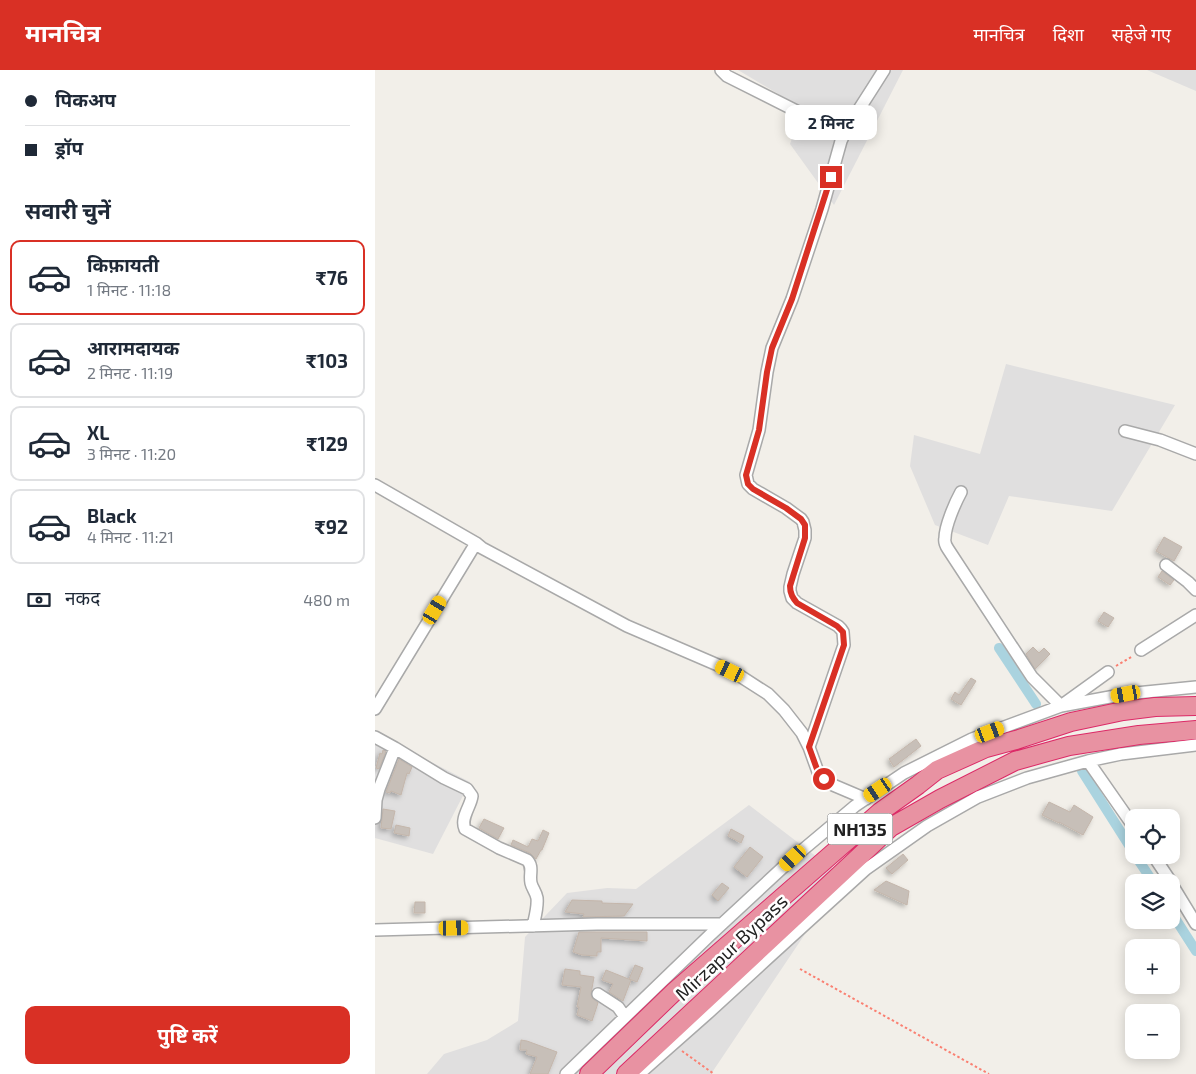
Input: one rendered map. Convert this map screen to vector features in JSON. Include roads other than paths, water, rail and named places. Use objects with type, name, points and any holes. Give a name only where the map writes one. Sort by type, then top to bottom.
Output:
[{"type":"highway","name":"NH135","points":[[589,1074],[675,991],[873,818],[937,770],[986,748],[1071,722],[1123,711],[1155,707],[1196,706]]},
{"type":"highway","name":"Mirzapur Bypass","points":[[626,1074],[891,827],[940,799],[1015,761],[1069,746],[1139,734],[1196,730]]},
{"type":"street","points":[[721,70],[727,76],[844,135]]},
{"type":"street","points":[[809,747],[844,645],[843,632],[837,626],[797,603],[793,598],[790,586],[805,538],[803,522],[786,508],[753,489],[748,484],[746,475],[759,430],[772,348],[792,299],[844,135],[884,70]]},
{"type":"street","points":[[1125,432],[1161,440],[1196,454]]},
{"type":"street","points":[[375,485],[482,548],[627,626],[740,676],[768,694],[784,710],[802,733],[818,772],[824,779],[833,785],[866,799]]},
{"type":"street","points":[[961,492],[953,507],[945,537],[947,550],[1032,677],[1061,706]]},
{"type":"street","points":[[375,709],[476,543]]},
{"type":"street","points":[[1166,565],[1196,590]]},
{"type":"street","points":[[1141,650],[1196,615]]},
{"type":"street","points":[[1061,706],[1108,672]]},
{"type":"street","points":[[566,1074],[661,983],[667,969],[716,924],[855,806],[904,773],[972,739],[1061,706],[1126,694],[1196,687]]},
{"type":"street","points":[[375,737],[471,792],[472,799],[463,821],[465,829],[499,848],[527,860],[531,865],[531,884],[537,901],[533,926]]},
{"type":"street","points":[[639,1074],[867,869],[927,826],[978,797],[1027,778],[1121,754],[1196,745]]},
{"type":"street","points":[[375,818],[379,789],[395,748]]},
{"type":"street","points":[[1088,761],[1125,814]]},
{"type":"street","points":[[1180,898],[1196,924]]},
{"type":"street","points":[[375,930],[597,924],[716,924]]},
{"type":"street","points":[[598,994],[618,1007],[625,1017]]},
{"type":"waterway","points":[[999,648],[1036,704]]},
{"type":"waterway","points":[[1082,771],[1125,839]]},
{"type":"waterway","points":[[1141,864],[1148,874]]},
{"type":"waterway","points":[[1180,926],[1196,951]]}]
